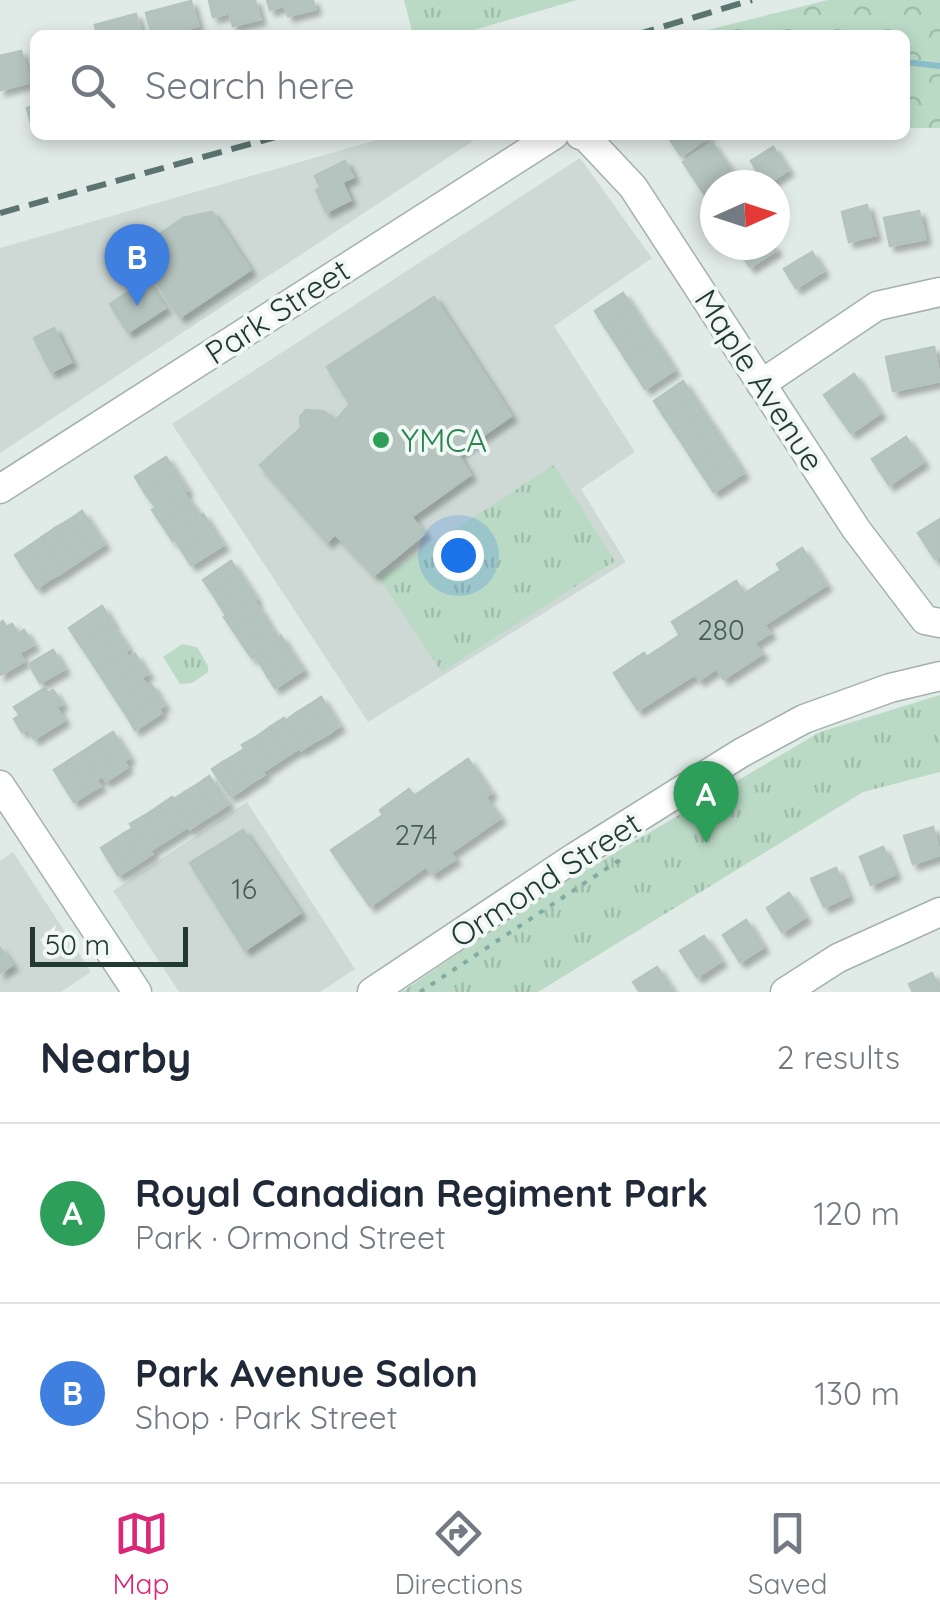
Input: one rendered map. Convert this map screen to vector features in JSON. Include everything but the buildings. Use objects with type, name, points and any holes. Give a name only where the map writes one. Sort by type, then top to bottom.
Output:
[{"type":"street","name":"Park Street","points":[[0,489],[546,140]]},
{"type":"street","name":"Maple Avenue","points":[[589,140],[632,188],[856,529],[925,620],[940,622]]},
{"type":"street","points":[[761,384],[878,306],[940,292]]},
{"type":"street","name":"Ormond Street","points":[[372,992],[575,856],[741,753],[804,719],[890,688],[940,676]]},
{"type":"street","points":[[0,785],[138,992]]},
{"type":"street","points":[[786,992],[838,958],[940,912]]},
{"type":"path","points":[[420,992],[631,853]]},
{"type":"shaded area","points":[[377,140],[473,141],[0,453],[0,248]]},
{"type":"shaded area","points":[[580,158],[652,258],[554,326],[635,452],[581,489],[626,562],[368,722],[172,424]]},
{"type":"shaded area","points":[[247,802],[355,969],[320,992],[179,992],[113,891]]},
{"type":"shaded area","points":[[13,852],[91,972],[61,992],[0,992],[0,861]]},
{"type":"green space","points":[[404,0],[577,0],[473,30],[412,30]]},
{"type":"green space","points":[[828,0],[940,0],[940,128],[910,128],[910,30],[708,30]]},
{"type":"green space","points":[[554,465],[615,561],[442,672],[379,578]]},
{"type":"green space","points":[[182,644],[197,647],[208,666],[208,672],[192,683],[180,684],[163,657]]},
{"type":"green space","points":[[940,695],[940,772],[863,792],[538,992],[402,992],[545,894],[820,732]]},
{"type":"waterway","points":[[910,63],[940,66]]},
{"type":"railway","points":[[652,30],[752,0]]},
{"type":"railway","points":[[0,213],[265,140]]},
{"type":"place","name":"Park Avenue Salon","points":[[137,306]]},
{"type":"place","name":"YMCA","points":[[381,440]]},
{"type":"place","name":"Royal Canadian Regiment Park","points":[[706,843]]}]
